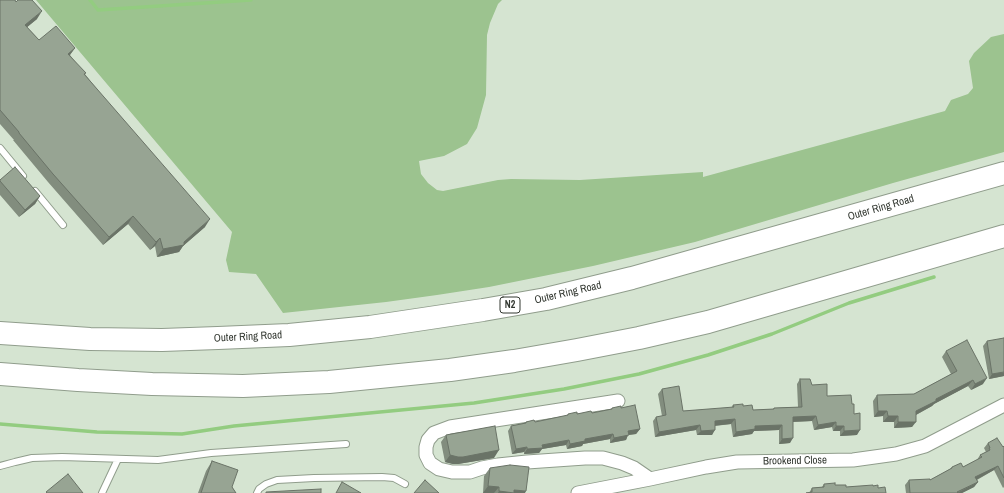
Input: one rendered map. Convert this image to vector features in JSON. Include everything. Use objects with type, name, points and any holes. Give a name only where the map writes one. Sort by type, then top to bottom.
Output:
[{"type":"highway","name":"Outer Ring Road","points":[[0,332],[90,339],[162,340],[289,335],[370,327],[482,310],[546,299],[632,278],[1004,173]]},
{"type":"highway","points":[[0,374],[78,380],[243,386],[328,382],[450,370],[577,350],[640,338],[708,322],[1004,236]]},
{"type":"street","points":[[618,401],[450,427],[434,433],[428,440],[426,455],[430,463],[439,470],[452,472],[470,472],[498,465],[527,462],[603,458],[634,468],[650,479]]},
{"type":"street","name":"Brookend Close","points":[[578,493],[737,462],[853,460],[896,454],[925,446],[1004,405]]},
{"type":"lane","points":[[0,148],[63,225]]},
{"type":"lane","points":[[0,466],[32,458],[62,457],[158,460],[210,452],[346,444]]},
{"type":"lane","points":[[102,493],[118,459]]},
{"type":"lane","points":[[257,493],[259,489],[266,484],[277,480],[382,477],[394,478],[405,484]]},
{"type":"green space","points":[[36,0],[502,0],[498,4],[487,35],[486,95],[477,128],[467,144],[444,156],[419,161],[421,174],[428,183],[437,190],[443,191],[498,180],[511,179],[580,180],[703,172],[703,177],[945,111],[951,100],[968,94],[973,88],[969,61],[974,53],[991,37],[1004,34],[1004,152],[893,183],[695,242],[593,266],[489,287],[437,295],[283,313],[256,274],[229,272],[226,260],[232,232]]},
{"type":"building","points":[[0,0],[15,0],[16,2],[18,0],[32,0],[42,11],[25,25],[39,40],[56,26],[75,48],[68,54],[86,73],[84,74],[210,219],[184,242],[184,245],[163,249],[160,238],[156,242],[133,216],[109,237],[53,174],[0,110]]},
{"type":"building","points":[[15,167],[40,196],[25,210],[0,181]]},
{"type":"building","points":[[1004,338],[1004,372],[992,374],[987,341]]},
{"type":"building","points":[[967,340],[987,378],[975,384],[973,380],[916,411],[916,422],[898,422],[898,416],[888,416],[887,411],[878,411],[877,395],[914,394],[957,371],[946,351]]},
{"type":"building","points":[[800,379],[810,379],[812,385],[827,384],[827,396],[851,395],[852,404],[854,404],[854,414],[860,413],[860,430],[844,431],[844,426],[836,426],[836,422],[818,425],[816,416],[793,417],[793,438],[782,439],[782,425],[755,426],[755,429],[736,432],[735,419],[715,421],[715,430],[701,431],[700,425],[659,432],[656,417],[666,415],[662,389],[679,386],[683,411],[734,407],[733,405],[743,404],[743,406],[752,405],[753,410],[802,407]]},
{"type":"building","points":[[635,405],[640,429],[628,431],[629,435],[614,438],[613,434],[585,439],[585,441],[570,444],[569,440],[542,445],[543,448],[527,449],[527,447],[516,449],[511,426],[577,412],[577,414],[591,411],[592,413],[621,406],[621,408]]},
{"type":"building","points":[[495,426],[499,450],[463,457],[450,455],[446,435]]},
{"type":"building","points":[[997,438],[1003,447],[1004,446],[1004,478],[998,466],[975,477],[978,482],[957,492],[958,493],[910,493],[909,480],[930,480],[961,463],[963,467],[982,457],[980,455],[990,450],[988,443]]},
{"type":"building","points":[[212,461],[238,470],[232,487],[236,493],[201,493]]},
{"type":"building","points":[[510,465],[529,467],[526,491],[514,490],[514,493],[499,491],[499,487],[488,486],[490,468]]},
{"type":"building","points":[[68,474],[83,493],[46,492]]},
{"type":"building","points":[[425,480],[439,493],[414,493]]},
{"type":"building","points":[[342,482],[361,493],[336,493]]},
{"type":"building","points":[[835,483],[835,485],[846,485],[846,487],[878,485],[878,488],[885,487],[886,493],[806,493],[812,492],[812,488],[824,487],[824,484]]},
{"type":"building","points":[[321,489],[321,493],[266,493],[266,492]]},
{"type":"waterway","points":[[90,0],[98,10],[251,0]]},
{"type":"waterway","points":[[0,424],[97,432],[182,434],[234,426],[474,403],[564,389],[639,374],[708,355],[772,334],[849,303],[934,277]]}]
